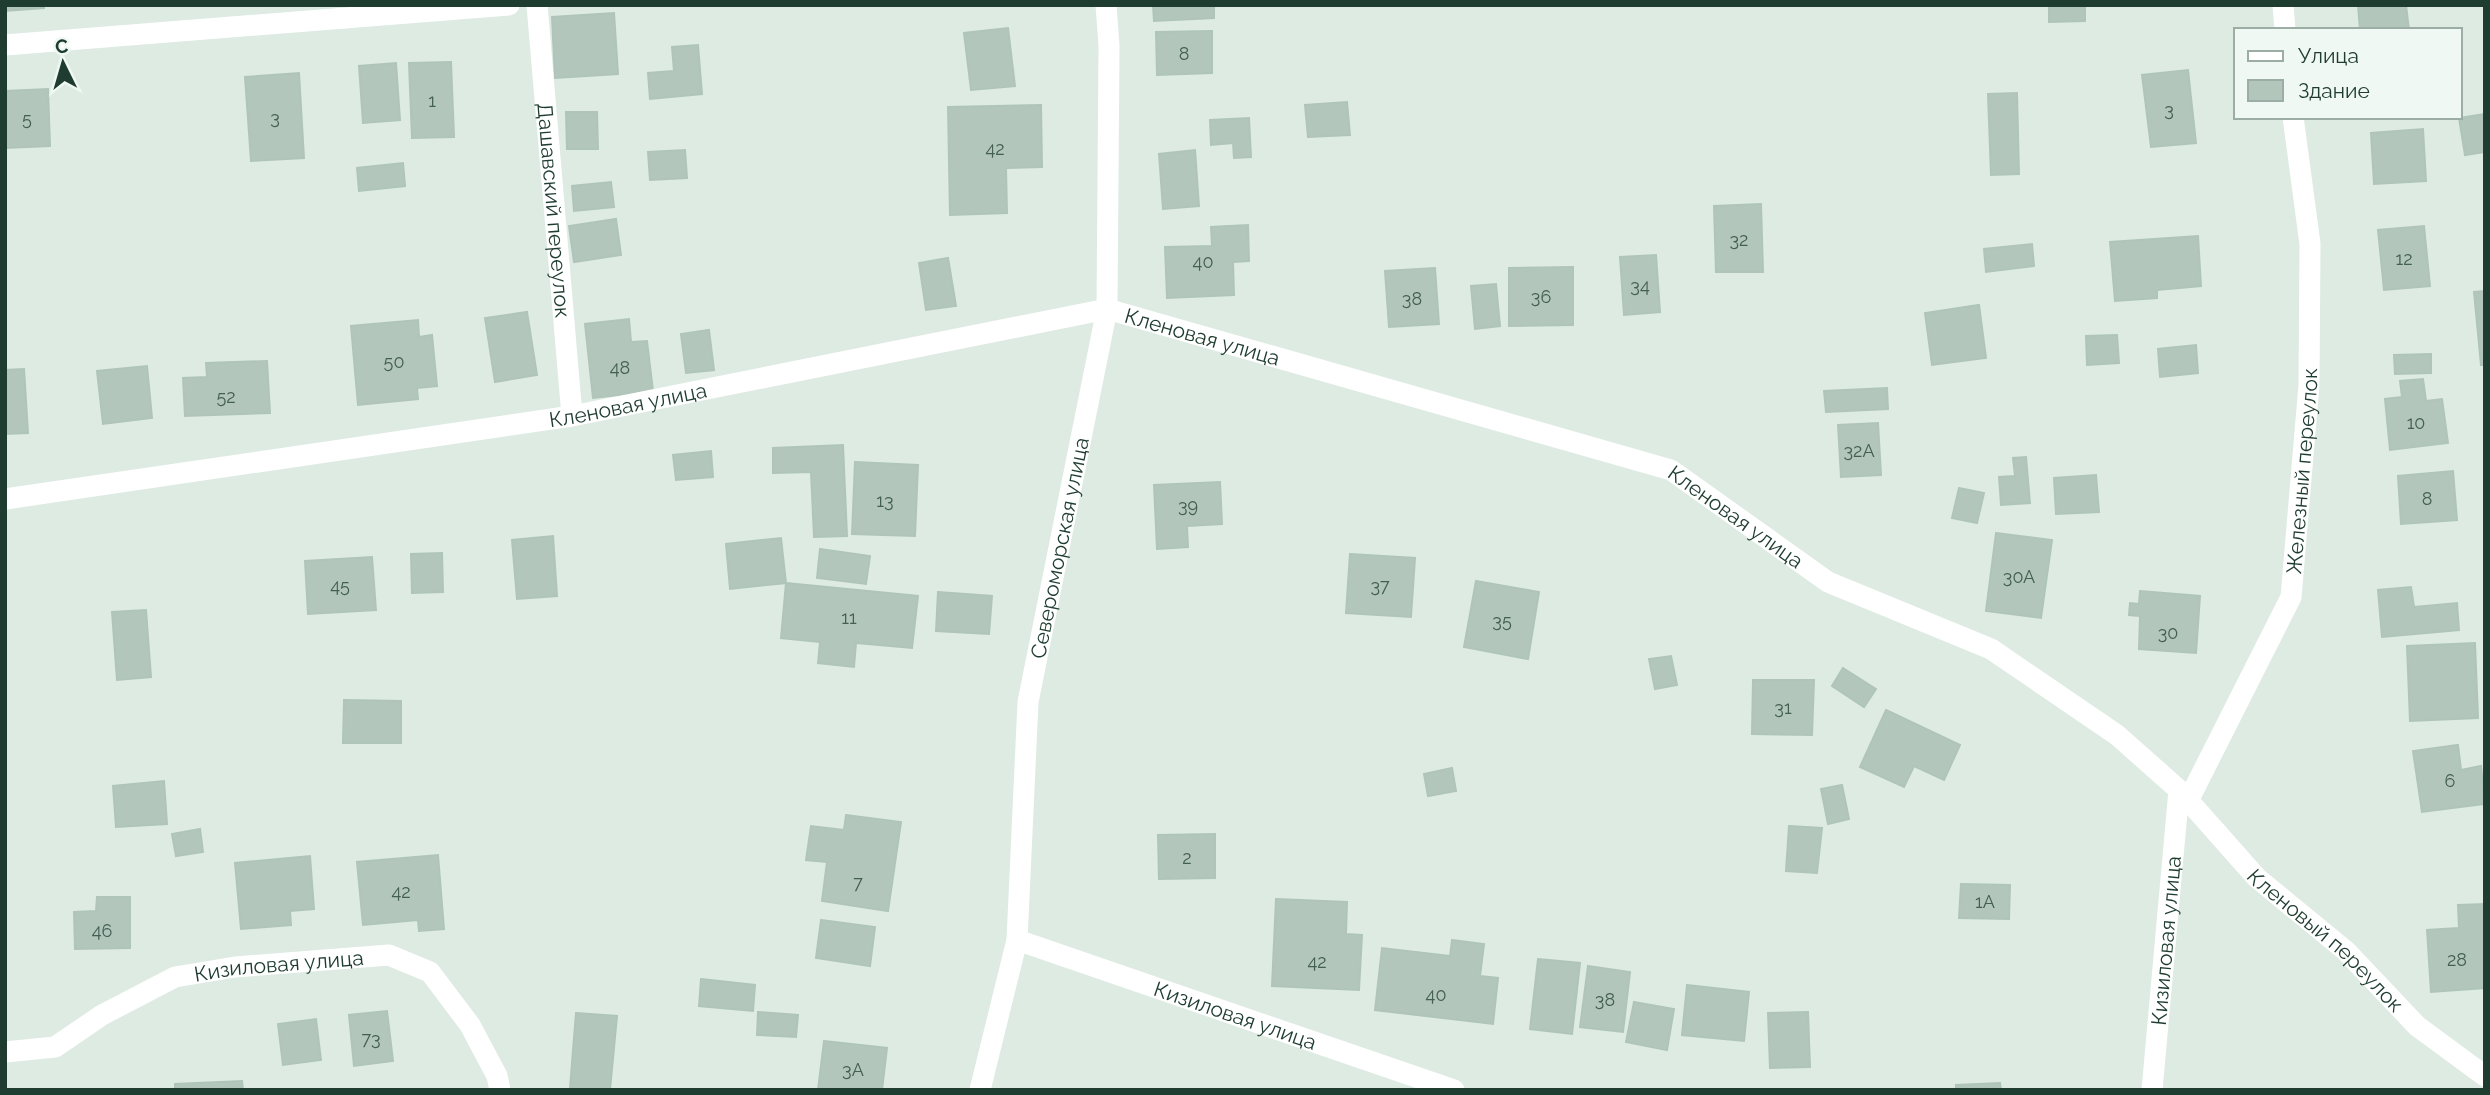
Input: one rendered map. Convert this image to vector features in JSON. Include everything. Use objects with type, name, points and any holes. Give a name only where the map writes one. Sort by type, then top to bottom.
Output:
[{"type":"street","points":[[5,45],[509,5]]},
{"type":"street","name":"Дашавский переулок","points":[[537,5],[572,416]]},
{"type":"street","name":"Североморская улица","points":[[980,1090],[1017,940],[1028,702],[1107,309],[1109,46],[1106,5]]},
{"type":"street","points":[[2283,5],[2286,28]]},
{"type":"street","name":"Железный переулок","points":[[2183,795],[2291,597],[2309,385],[2310,244],[2293,119]]},
{"type":"street","name":"Кленовая улица","points":[[5,499],[572,416],[1107,309],[1671,470],[1828,582],[1991,649],[2117,735],[2183,795]]},
{"type":"street","name":"Кленовый переулок","points":[[2183,795],[2257,878],[2346,951],[2417,1026],[2485,1076]]},
{"type":"street","name":"Кизиловая улица","points":[[2152,1090],[2183,795]]},
{"type":"street","name":"Кизиловая улица","points":[[1017,940],[1454,1090]]},
{"type":"street","name":"Кизиловая улица","points":[[5,1052],[55,1046],[102,1015],[175,977],[235,967],[389,954],[430,972],[470,1025],[497,1076],[500,1090]]},
{"type":"building","points":[[5,5],[44,5],[44,8],[5,11]]},
{"type":"building","points":[[1153,5],[1214,5],[1214,18],[1154,21]]},
{"type":"building","points":[[2049,5],[2085,5],[2085,21],[2049,22]]},
{"type":"building","points":[[2358,5],[2406,5],[2409,28],[2360,28]]},
{"type":"building","points":[[614,13],[618,74],[555,78],[552,17]]},
{"type":"building","points":[[1008,28],[1015,86],[971,90],[964,33]]},
{"type":"building","points":[[1212,31],[1212,73],[1157,75],[1156,32]]},
{"type":"building","points":[[698,45],[702,94],[650,99],[648,73],[674,71],[672,47]]},
{"type":"building","points":[[451,62],[454,137],[412,138],[409,63]]},
{"type":"building","points":[[396,63],[400,120],[363,123],[359,66]]},
{"type":"building","points":[[2188,70],[2196,143],[2151,147],[2142,75]]},
{"type":"building","points":[[299,73],[304,158],[251,161],[245,77]]},
{"type":"building","points":[[48,89],[50,146],[5,148],[5,91]]},
{"type":"building","points":[[2017,93],[2019,174],[1991,175],[1988,94]]},
{"type":"building","points":[[1347,102],[1350,135],[1308,137],[1305,105]]},
{"type":"building","points":[[1041,105],[1042,167],[1006,168],[1007,213],[950,215],[948,107]]},
{"type":"building","points":[[566,112],[597,112],[598,149],[567,149]]},
{"type":"building","points":[[2485,114],[2485,152],[2465,155],[2459,119]]},
{"type":"building","points":[[1249,118],[1251,157],[1234,158],[1233,143],[1211,145],[1210,120]]},
{"type":"building","points":[[2423,129],[2426,181],[2374,184],[2371,133]]},
{"type":"building","points":[[685,150],[687,178],[650,180],[648,152]]},
{"type":"building","points":[[1195,150],[1199,206],[1163,209],[1159,154]]},
{"type":"building","points":[[403,163],[405,186],[359,191],[357,168]]},
{"type":"building","points":[[611,182],[614,207],[574,211],[572,186]]},
{"type":"building","points":[[1761,204],[1763,272],[1716,272],[1714,206]]},
{"type":"building","points":[[616,219],[621,255],[574,262],[569,226]]},
{"type":"building","points":[[1248,225],[1249,261],[1233,262],[1234,295],[1167,298],[1165,247],[1212,246],[1211,227]]},
{"type":"building","points":[[2424,226],[2430,286],[2384,290],[2378,230]]},
{"type":"building","points":[[2198,236],[2201,286],[2157,290],[2157,298],[2115,301],[2110,242]]},
{"type":"building","points":[[2032,244],[2034,266],[1986,272],[1984,249]]},
{"type":"building","points":[[1656,255],[1660,312],[1624,315],[1620,257]]},
{"type":"building","points":[[948,258],[956,306],[926,310],[919,263]]},
{"type":"building","points":[[1573,267],[1573,325],[1509,326],[1509,268]]},
{"type":"building","points":[[1435,268],[1439,324],[1389,327],[1385,271]]},
{"type":"building","points":[[1496,284],[1500,326],[1475,329],[1471,286]]},
{"type":"building","points":[[2485,291],[2485,365],[2481,365],[2474,292]]},
{"type":"building","points":[[1979,305],[1986,358],[1932,365],[1925,313]]},
{"type":"building","points":[[527,312],[537,375],[495,382],[485,318]]},
{"type":"building","points":[[629,319],[631,342],[647,341],[653,391],[593,398],[585,324]]},
{"type":"building","points":[[418,320],[419,337],[432,335],[437,386],[417,388],[418,399],[358,405],[351,326]]},
{"type":"building","points":[[709,330],[714,370],[686,373],[681,334]]},
{"type":"building","points":[[2117,335],[2119,363],[2087,365],[2086,336]]},
{"type":"building","points":[[2196,345],[2198,373],[2160,377],[2158,349]]},
{"type":"building","points":[[2431,354],[2431,373],[2395,374],[2394,355]]},
{"type":"building","points":[[267,361],[270,413],[185,416],[183,378],[207,377],[206,363]]},
{"type":"building","points":[[147,366],[152,418],[103,424],[97,371]]},
{"type":"building","points":[[24,369],[28,433],[5,434],[5,370]]},
{"type":"building","points":[[2423,379],[2426,401],[2442,399],[2448,443],[2390,450],[2385,399],[2402,397],[2400,381]]},
{"type":"building","points":[[1887,388],[1888,409],[1826,412],[1824,391]]},
{"type":"building","points":[[1878,423],[1881,475],[1841,477],[1838,425]]},
{"type":"building","points":[[843,445],[847,536],[814,537],[811,472],[773,473],[773,448]]},
{"type":"building","points":[[711,451],[713,477],[676,480],[673,455]]},
{"type":"building","points":[[2026,457],[2030,503],[2001,505],[1999,477],[2015,476],[2013,458]]},
{"type":"building","points":[[855,462],[918,465],[915,536],[852,534]]},
{"type":"building","points":[[2453,471],[2457,520],[2401,524],[2398,476]]},
{"type":"building","points":[[2096,475],[2099,512],[2056,514],[2054,478]]},
{"type":"building","points":[[1220,482],[1222,524],[1187,526],[1188,547],[1157,549],[1154,485]]},
{"type":"building","points":[[1959,488],[1984,493],[1977,523],[1952,518]]},
{"type":"building","points":[[1996,533],[2052,540],[2041,618],[1986,611]]},
{"type":"building","points":[[553,536],[557,596],[517,599],[512,540]]},
{"type":"building","points":[[781,538],[786,583],[730,589],[726,544]]},
{"type":"building","points":[[820,549],[870,556],[866,584],[817,578]]},
{"type":"building","points":[[442,553],[443,592],[412,593],[411,554]]},
{"type":"building","points":[[1350,554],[1415,558],[1411,617],[1346,613]]},
{"type":"building","points":[[372,557],[376,610],[308,614],[305,561]]},
{"type":"building","points":[[1476,581],[1539,592],[1528,659],[1464,647]]},
{"type":"building","points":[[786,583],[918,596],[912,648],[856,643],[854,667],[818,663],[820,642],[781,638]]},
{"type":"building","points":[[2411,587],[2414,607],[2457,603],[2459,630],[2382,637],[2378,590]]},
{"type":"building","points":[[2140,591],[2200,596],[2196,653],[2139,649],[2140,616],[2129,615],[2130,603],[2139,604]]},
{"type":"building","points":[[938,592],[992,596],[989,634],[936,631]]},
{"type":"building","points":[[146,610],[151,677],[117,680],[112,612]]},
{"type":"building","points":[[2475,643],[2478,718],[2410,721],[2407,646]]},
{"type":"building","points":[[1671,656],[1677,685],[1655,689],[1649,659]]},
{"type":"building","points":[[1843,668],[1876,689],[1864,707],[1832,686]]},
{"type":"building","points":[[1753,680],[1814,680],[1812,735],[1752,734]]},
{"type":"building","points":[[344,700],[401,701],[401,743],[343,743]]},
{"type":"building","points":[[1886,710],[1960,745],[1944,780],[1914,766],[1904,787],[1860,767]]},
{"type":"building","points":[[2458,745],[2461,770],[2481,766],[2485,804],[2422,812],[2413,751]]},
{"type":"building","points":[[1452,768],[1456,791],[1428,796],[1424,774]]},
{"type":"building","points":[[164,781],[167,824],[116,827],[113,786]]},
{"type":"building","points":[[1842,785],[1849,819],[1828,824],[1821,789]]},
{"type":"building","points":[[846,815],[901,822],[888,911],[822,901],[827,862],[806,860],[811,826],[844,830]]},
{"type":"building","points":[[1789,826],[1822,828],[1817,873],[1786,871]]},
{"type":"building","points":[[200,829],[203,852],[176,856],[172,834]]},
{"type":"building","points":[[1215,834],[1215,878],[1159,879],[1158,835]]},
{"type":"building","points":[[438,855],[444,929],[419,931],[418,920],[363,925],[357,862]]},
{"type":"building","points":[[310,856],[314,909],[290,911],[291,925],[241,929],[235,863]]},
{"type":"building","points":[[1961,884],[2010,885],[2009,919],[1959,918]]},
{"type":"building","points":[[97,897],[130,897],[130,948],[75,949],[74,912],[96,911]]},
{"type":"building","points":[[1276,899],[1347,902],[1346,934],[1362,935],[1359,990],[1272,986]]},
{"type":"building","points":[[2485,904],[2485,988],[2431,992],[2427,930],[2459,928],[2458,905]]},
{"type":"building","points":[[821,920],[875,927],[870,966],[816,958]]},
{"type":"building","points":[[1452,940],[1484,944],[1480,976],[1498,978],[1493,1024],[1375,1010],[1382,948],[1450,956]]},
{"type":"building","points":[[1538,959],[1580,963],[1572,1034],[1530,1029]]},
{"type":"building","points":[[1588,966],[1630,972],[1623,1032],[1580,1027]]},
{"type":"building","points":[[701,979],[755,985],[753,1011],[699,1006]]},
{"type":"building","points":[[1687,985],[1749,992],[1744,1041],[1682,1035]]},
{"type":"building","points":[[1634,1002],[1674,1009],[1667,1050],[1626,1042]]},
{"type":"building","points":[[387,1011],[393,1061],[354,1066],[349,1015]]},
{"type":"building","points":[[758,1012],[798,1015],[796,1037],[757,1035]]},
{"type":"building","points":[[1808,1012],[1810,1067],[1770,1068],[1768,1013]]},
{"type":"building","points":[[576,1013],[617,1016],[610,1090],[570,1088]]},
{"type":"building","points":[[316,1019],[321,1060],[283,1065],[278,1024]]},
{"type":"building","points":[[824,1041],[887,1048],[882,1090],[818,1090]]},
{"type":"building","points":[[242,1081],[243,1090],[175,1090],[175,1084]]},
{"type":"building","points":[[2000,1083],[2001,1090],[1956,1090],[1956,1085]]}]
